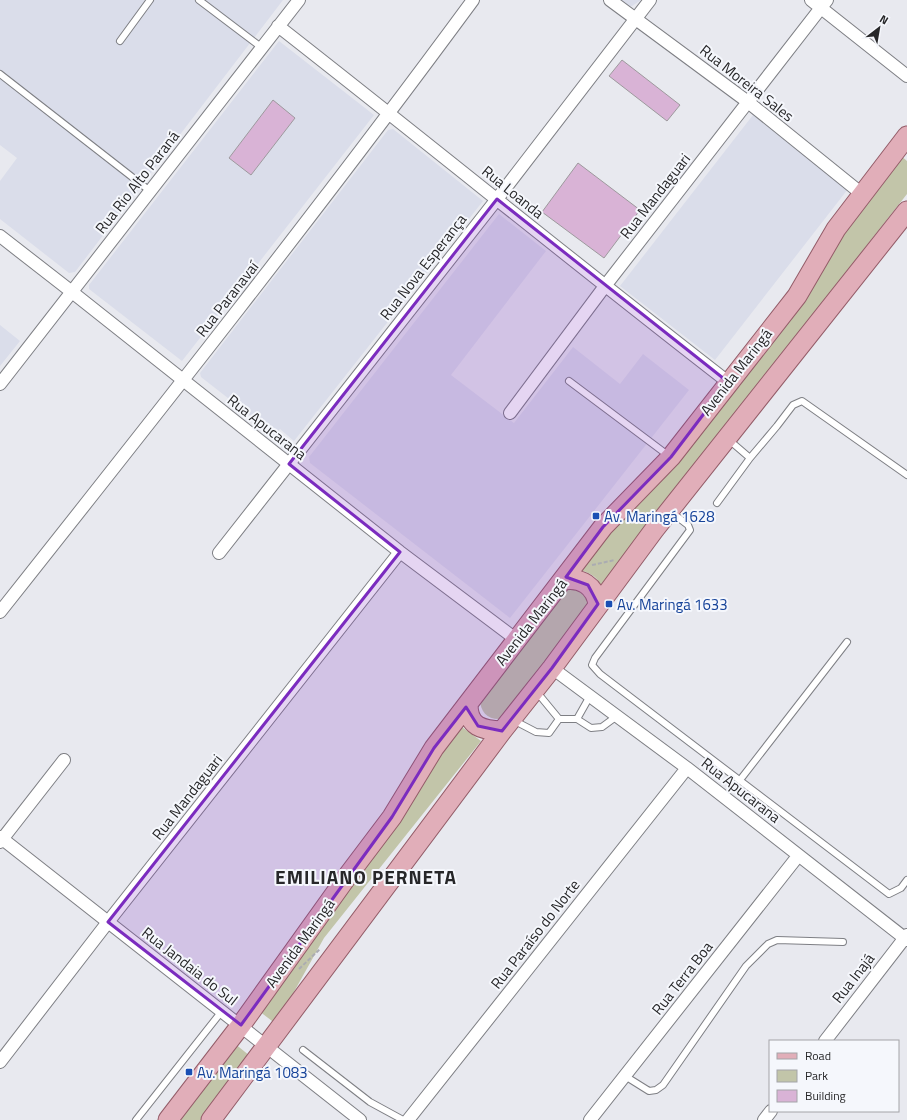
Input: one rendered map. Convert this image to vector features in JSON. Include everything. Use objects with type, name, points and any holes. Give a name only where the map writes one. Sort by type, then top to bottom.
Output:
[{"type":"main road","name":"Avenida Maringá","points":[[168,1120],[240,1026],[349,874],[392,817],[434,748],[516,640],[564,580],[603,527],[671,458],[728,382],[797,296],[836,229],[907,136]]},
{"type":"main road","points":[[211,1120],[506,725],[552,668],[598,604],[669,511],[907,210]]},
{"type":"main road","points":[[564,580],[574,579],[584,582],[595,593],[598,604]]},
{"type":"main road","points":[[468,704],[468,713],[471,720],[478,726],[487,730],[506,725]]},
{"type":"street","name":"Rua Rio Alto Paraná","points":[[0,384],[299,0]]},
{"type":"street","name":"Rua Paranavaí","points":[[0,612],[184,381],[390,113],[474,0]]},
{"type":"street","name":"Rua Moreira Sales","points":[[610,0],[748,102],[862,194]]},
{"type":"street","name":"Rua Nova Esperança","points":[[220,553],[650,0]]},
{"type":"street","points":[[811,0],[824,4],[907,76]]},
{"type":"street","name":"Rua Mandaguari","points":[[510,413],[605,286],[824,4]]},
{"type":"street","name":"Rua Loanda","points":[[278,26],[390,113],[605,286],[728,382]]},
{"type":"street","name":"Rua Apucarana","points":[[0,236],[400,552],[516,640]]},
{"type":"street","name":"Rua Mandaguari","points":[[0,1062],[108,922],[400,552]]},
{"type":"street","name":"Rua Apucarana","points":[[552,668],[687,768],[798,856],[906,938]]},
{"type":"street","points":[[1,840],[64,760]]},
{"type":"street","name":"Rua Paraíso do Norte","points":[[408,1120],[687,768]]},
{"type":"street","name":"Rua Jandaia do Sul","points":[[1,840],[360,1120]]},
{"type":"street","name":"Rua Terra Boa","points":[[590,1120],[798,856]]},
{"type":"street","name":"Rua Inajá","points":[[826,1040],[906,938]]},
{"type":"street","points":[[764,1120],[770,1112]]},
{"type":"lane","points":[[120,41],[150,0]]},
{"type":"lane","points":[[199,0],[261,47]]},
{"type":"lane","points":[[0,74],[150,191]]},
{"type":"lane","points":[[569,381],[671,458]]},
{"type":"lane","points":[[717,503],[750,458],[793,405],[802,401],[907,475]]},
{"type":"lane","points":[[727,439],[750,458]]},
{"type":"lane","points":[[669,511],[688,525],[690,530],[595,658],[592,665],[600,674],[889,894],[901,888],[907,880]]},
{"type":"lane","points":[[740,780],[847,642]]},
{"type":"lane","points":[[535,690],[559,719]]},
{"type":"lane","points":[[577,719],[590,696]]},
{"type":"lane","points":[[559,719],[577,719],[591,728],[602,727],[617,716]]},
{"type":"lane","points":[[506,725],[536,732],[549,733],[559,719]]},
{"type":"lane","points":[[625,1076],[649,1091],[656,1090],[663,1086],[746,966],[768,944],[777,940],[843,942]]},
{"type":"lane","points":[[136,1120],[222,1011]]},
{"type":"lane","points":[[303,1050],[370,1102],[403,1120]]},
{"type":"highlighted area","points":[[497,199],[728,382],[671,457],[603,527],[566,577],[588,585],[598,604],[552,668],[502,731],[478,726],[466,707],[434,748],[392,817],[241,1025],[108,922],[400,552],[289,464]]},
{"type":"shaded area","points":[[0,0],[283,0],[75,272],[69,273],[0,219],[0,181],[17,158],[0,145]]},
{"type":"shaded area","points":[[618,0],[641,0],[632,6],[627,6]]},
{"type":"shaded area","points":[[279,41],[374,115],[182,361],[89,289],[89,285]]},
{"type":"shaded area","points":[[753,115],[848,189],[715,360],[620,286]]},
{"type":"shaded area","points":[[393,129],[483,201],[294,441],[280,429],[275,435],[201,377],[200,373],[388,130]]},
{"type":"shaded area","points":[[499,214],[546,251],[451,375],[514,423],[573,347],[620,384],[643,354],[689,390],[510,618],[310,463],[309,457]]},
{"type":"shaded area","points":[[0,325],[20,341],[0,366]]},
{"type":"green space","points":[[900,155],[907,161],[907,194],[601,585],[592,575],[580,570],[843,232]]},
{"type":"green space","points":[[565,589],[573,589],[580,592],[586,598],[589,606],[501,719],[489,717],[481,708],[480,699]]},
{"type":"green space","points":[[458,724],[481,741],[324,938],[276,1024],[259,1011]]},
{"type":"green space","points":[[234,1043],[250,1056],[202,1120],[175,1120]]},
{"type":"building","points":[[622,60],[680,105],[667,121],[609,76]]},
{"type":"building","points":[[273,100],[295,118],[251,175],[229,158]]},
{"type":"building","points":[[578,163],[640,210],[604,258],[542,212]]},
{"type":"place","name":"Av. Maringá 1628","points":[[596,516]]},
{"type":"place","name":"Av. Maringá 1633","points":[[609,604]]},
{"type":"place","name":"Av. Maringá 1083","points":[[189,1072]]},
{"type":"district","name":"EMILIANO PERNETA","points":[[366,876]]}]
